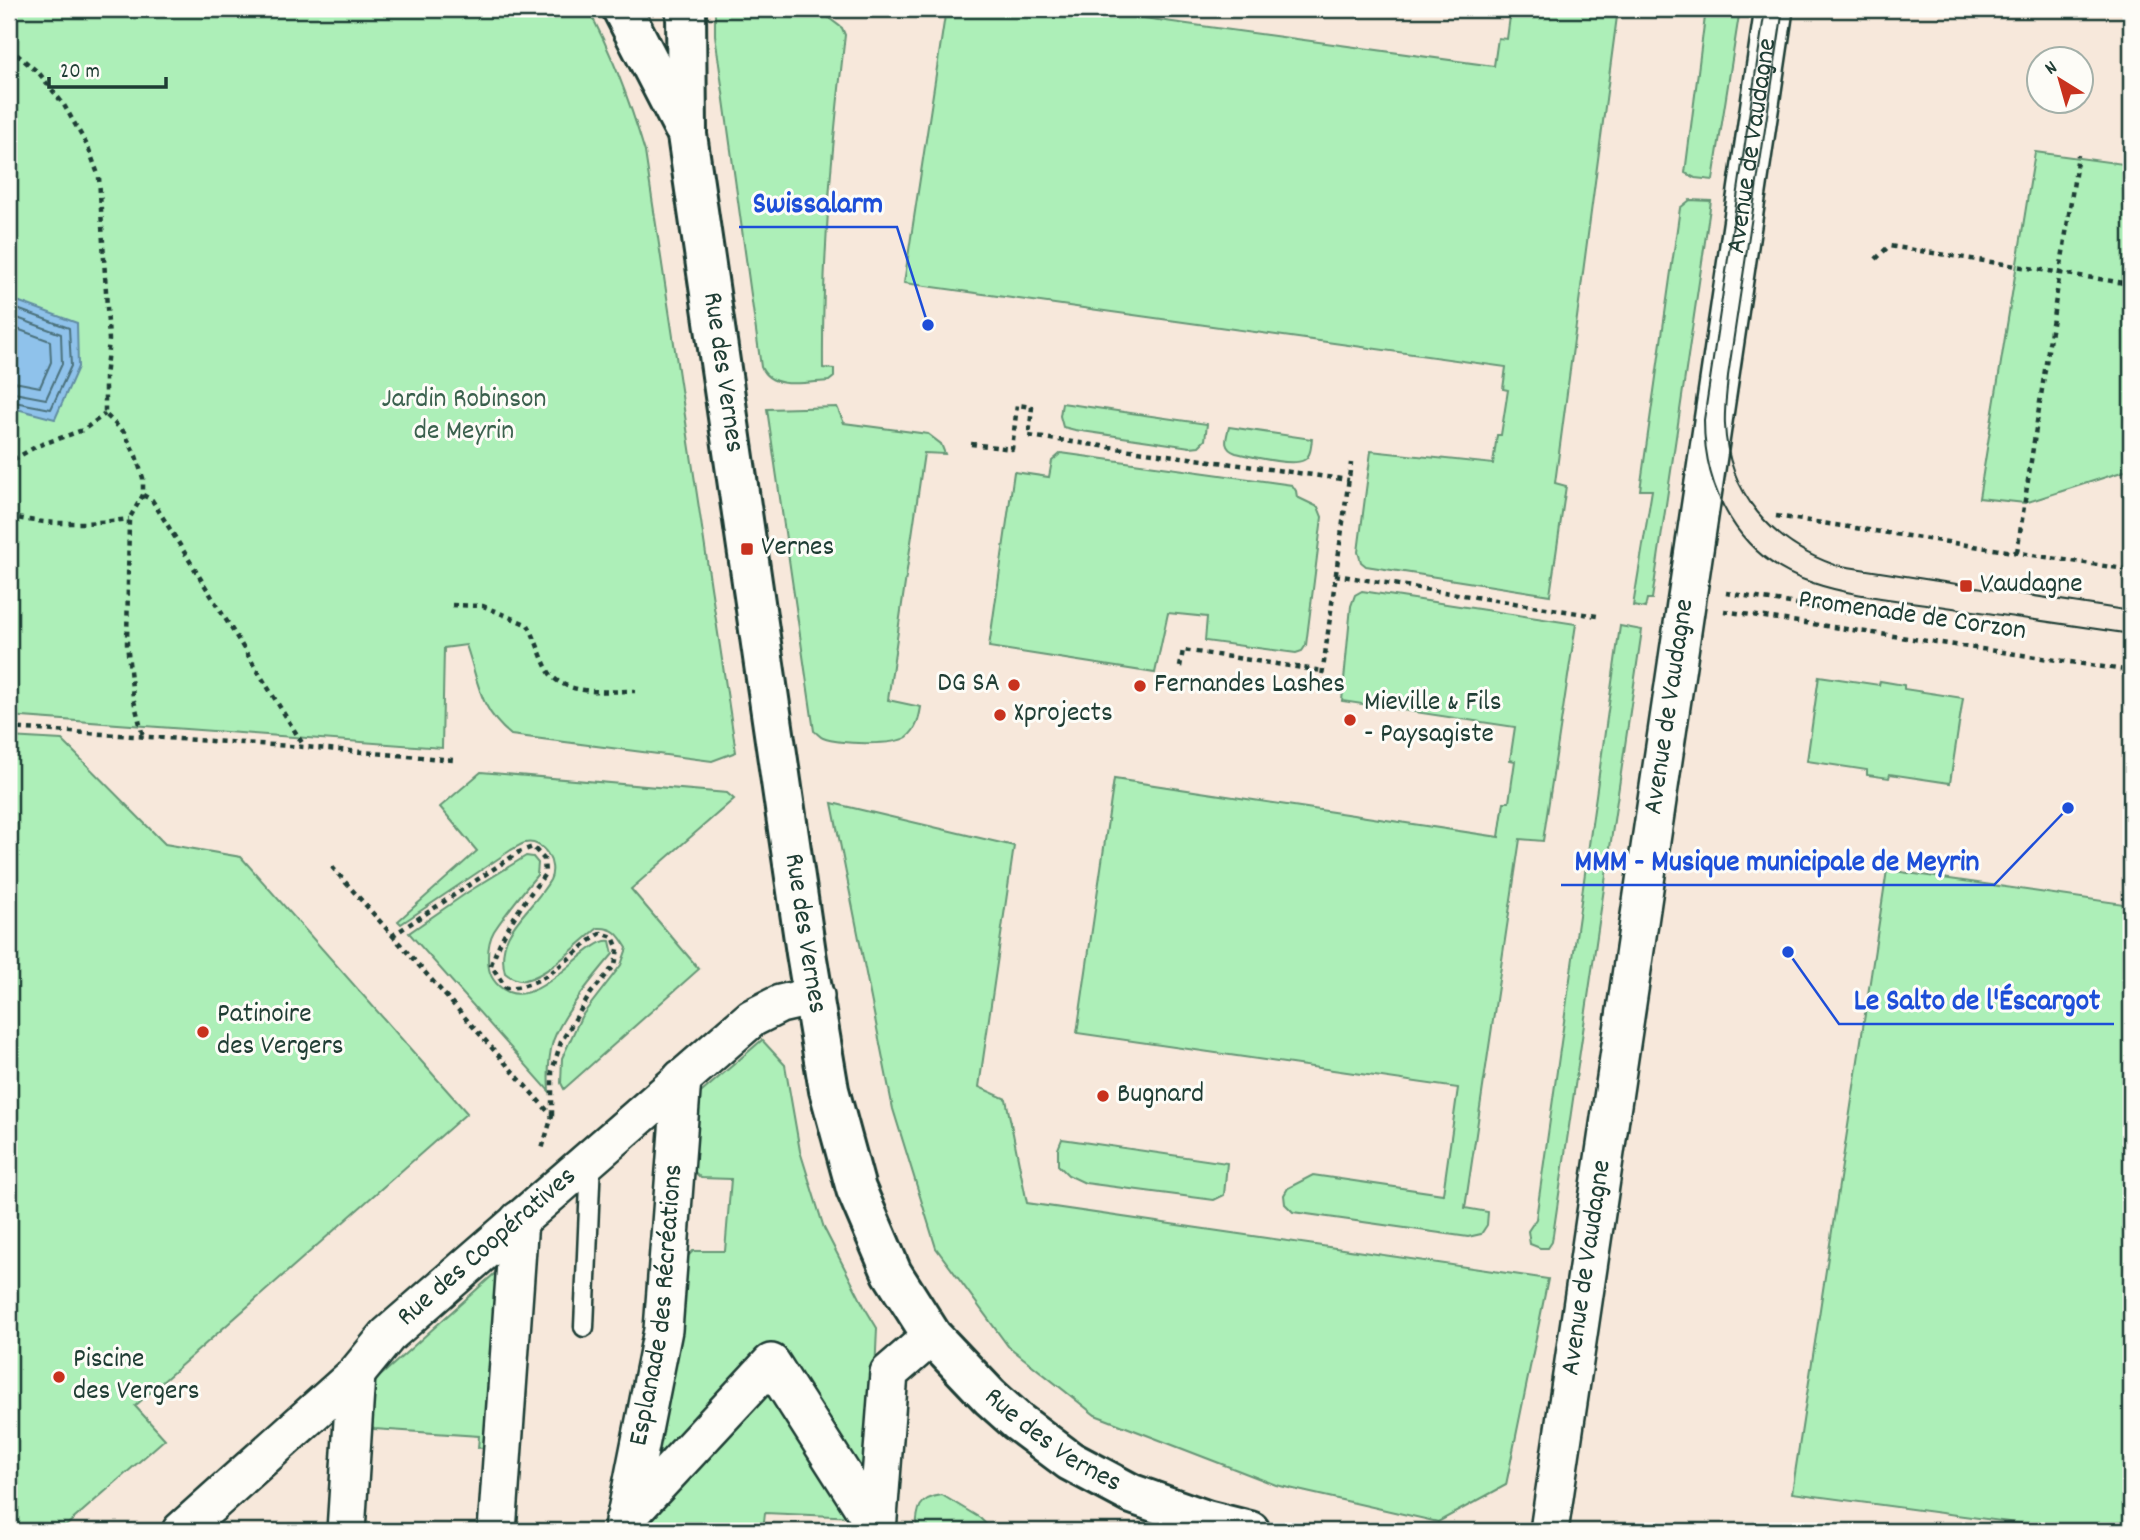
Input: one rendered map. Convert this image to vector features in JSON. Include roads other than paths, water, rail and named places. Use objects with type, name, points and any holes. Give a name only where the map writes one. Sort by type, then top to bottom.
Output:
[{"type":"street","name":"Rue des Vernes","points":[[622,9],[687,135]]},
{"type":"street","name":"Rue des Vernes","points":[[686,9],[687,135],[780,778],[829,1090],[856,1189],[892,1273],[932,1336],[1009,1414],[1070,1461],[1132,1494],[1206,1520],[1250,1531]]},
{"type":"street","name":"Avenue de Vaudagne","points":[[1549,1531],[1774,9]]},
{"type":"street","name":"Rue des Coopératives","points":[[181,1531],[356,1374],[388,1335],[752,1018],[780,1004],[815,996]]},
{"type":"street","name":"Esplanade des Récréations","points":[[623,1526],[663,1330],[682,1078]]},
{"type":"street","points":[[497,1531],[519,1220]]},
{"type":"street","points":[[877,1530],[889,1373],[932,1336]]},
{"type":"street","points":[[623,1526],[771,1363],[877,1530]]},
{"type":"street","points":[[346,1531],[356,1374]]},
{"type":"lane","points":[[583,1326],[592,1160]]},
{"type":"water","points":[[9,298],[77,323],[78,367],[55,419],[9,407]]},
{"type":"tram line","points":[[1765,9],[1704,420],[1711,472],[1730,519],[1763,557],[1785,571],[1826,587],[1877,597],[2131,634]]},
{"type":"tram line","points":[[1783,9],[1725,407],[1728,450],[1745,493],[1773,529],[1812,555],[1835,565],[2131,611]]},
{"type":"place","name":"Swissalarm","points":[[928,325]]},
{"type":"place","name":"Vernes","points":[[747,549]]},
{"type":"place","name":"Vaudagne","points":[[1966,586]]},
{"type":"place","name":"DG SA","points":[[1014,685]]},
{"type":"place","name":"Fernandes Lashes","points":[[1140,686]]},
{"type":"place","name":"Xprojects","points":[[1000,715]]},
{"type":"place","name":"Mieville & Fils - Paysagiste","points":[[1350,720]]},
{"type":"place","name":"MMM - Musique municipale de Meyrin","points":[[2068,808]]},
{"type":"place","name":"Le Salto de l'Éscargot","points":[[1788,952]]},
{"type":"place","name":"Patinoire des Vergers","points":[[203,1032]]},
{"type":"place","name":"Bugnard","points":[[1103,1096]]},
{"type":"place","name":"Piscine des Vergers","points":[[59,1377]]},
{"type":"park label","name":"Jardin Robinson de Meyrin","points":[[464,417]]}]
